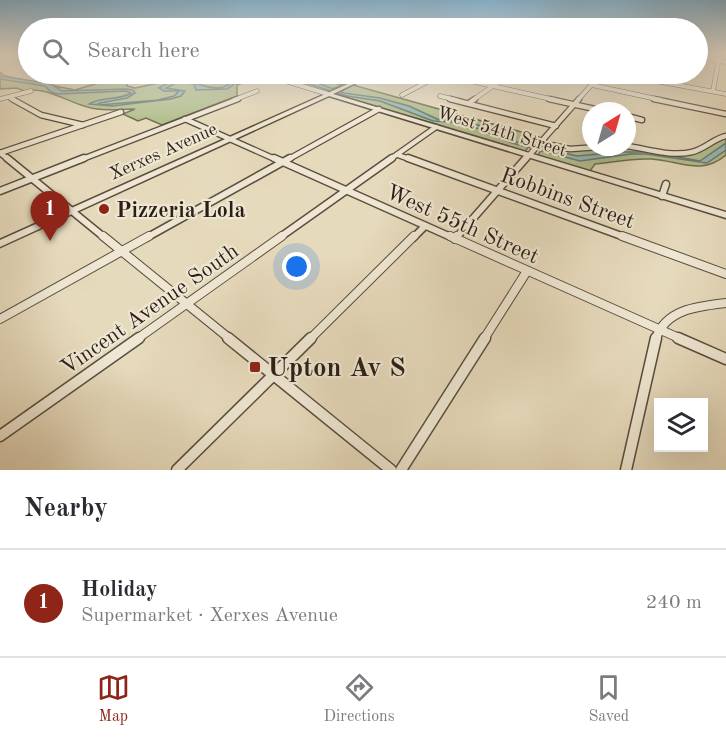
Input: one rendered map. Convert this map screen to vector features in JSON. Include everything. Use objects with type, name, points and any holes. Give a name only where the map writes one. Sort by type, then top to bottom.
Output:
[{"type":"street","points":[[713,91],[716,75]]},
{"type":"street","name":"West 54th Street","points":[[298,84],[436,127],[532,153],[726,215]]},
{"type":"street","name":"Xerxes Avenue","points":[[0,243],[350,84]]},
{"type":"street","points":[[402,95],[422,84]]},
{"type":"street","points":[[484,84],[582,106]]},
{"type":"street","points":[[469,103],[496,84]]},
{"type":"street","points":[[673,84],[726,94]]},
{"type":"street","points":[[455,238],[592,85],[726,114]]},
{"type":"street","points":[[0,99],[32,91]]},
{"type":"street","points":[[0,191],[257,91]]},
{"type":"street","points":[[440,96],[556,126]]},
{"type":"street","points":[[9,97],[41,115],[83,125]]},
{"type":"street","points":[[0,319],[379,109]]},
{"type":"street","points":[[0,153],[121,112]]},
{"type":"street","points":[[636,118],[642,120]]},
{"type":"street","name":"West 55th Street","points":[[185,119],[726,359]]},
{"type":"street","name":"Vincent Avenue South","points":[[0,436],[436,127]]},
{"type":"street","points":[[636,147],[674,153],[691,152],[711,140],[726,136]]},
{"type":"street","points":[[540,144],[570,149],[582,148]]},
{"type":"street","points":[[0,153],[391,470]]},
{"type":"street","name":"Robbins Street","points":[[398,154],[726,274]]},
{"type":"street","points":[[662,196],[666,184]]},
{"type":"street","points":[[177,470],[425,226]]},
{"type":"street","points":[[401,470],[527,270]]},
{"type":"street","points":[[626,470],[657,335],[670,316],[698,306],[726,303]]},
{"type":"green space","points":[[0,75],[18,79],[18,84],[45,84],[75,90],[95,84],[127,84],[135,88],[154,84],[240,84],[237,85],[237,96],[162,125],[146,118],[138,121],[123,114],[135,109],[97,109],[43,91],[0,89]]},
{"type":"green space","points":[[301,84],[342,85],[325,92]]},
{"type":"green space","points":[[353,85],[539,137],[524,152],[333,95]]},
{"type":"green space","points":[[726,136],[726,155],[708,165],[699,166],[662,160],[637,159],[595,164],[590,171],[537,156],[545,145],[582,147],[582,156],[636,156],[636,148],[684,153]]},
{"type":"water","points":[[0,76],[18,79],[18,82],[0,79]]},
{"type":"water","points":[[32,84],[51,84],[62,91],[126,89],[133,90],[135,93],[127,98],[89,104],[131,93],[126,91],[58,94],[51,92],[45,86]]},
{"type":"water","points":[[166,84],[174,84],[166,88],[185,91],[181,96],[171,99],[112,106],[100,105],[158,100],[174,96],[179,91],[164,91],[159,88]]},
{"type":"water","points":[[194,84],[218,88],[234,84],[227,89],[196,90]]},
{"type":"water","points":[[309,84],[320,84],[344,93],[380,98],[409,106],[437,119],[466,122],[492,129],[517,142],[577,156],[616,156],[580,161],[512,143],[480,129],[452,122],[433,121],[380,101],[347,96]]},
{"type":"water","points":[[726,143],[726,150],[707,163],[636,154],[636,152],[650,152],[700,161]]},
{"type":"place","name":"Pizzeria Lola","points":[[104,209]]},
{"type":"place","name":"Holiday","points":[[50,241]]},
{"type":"place","name":"Upton Av S","points":[[255,367]]}]
